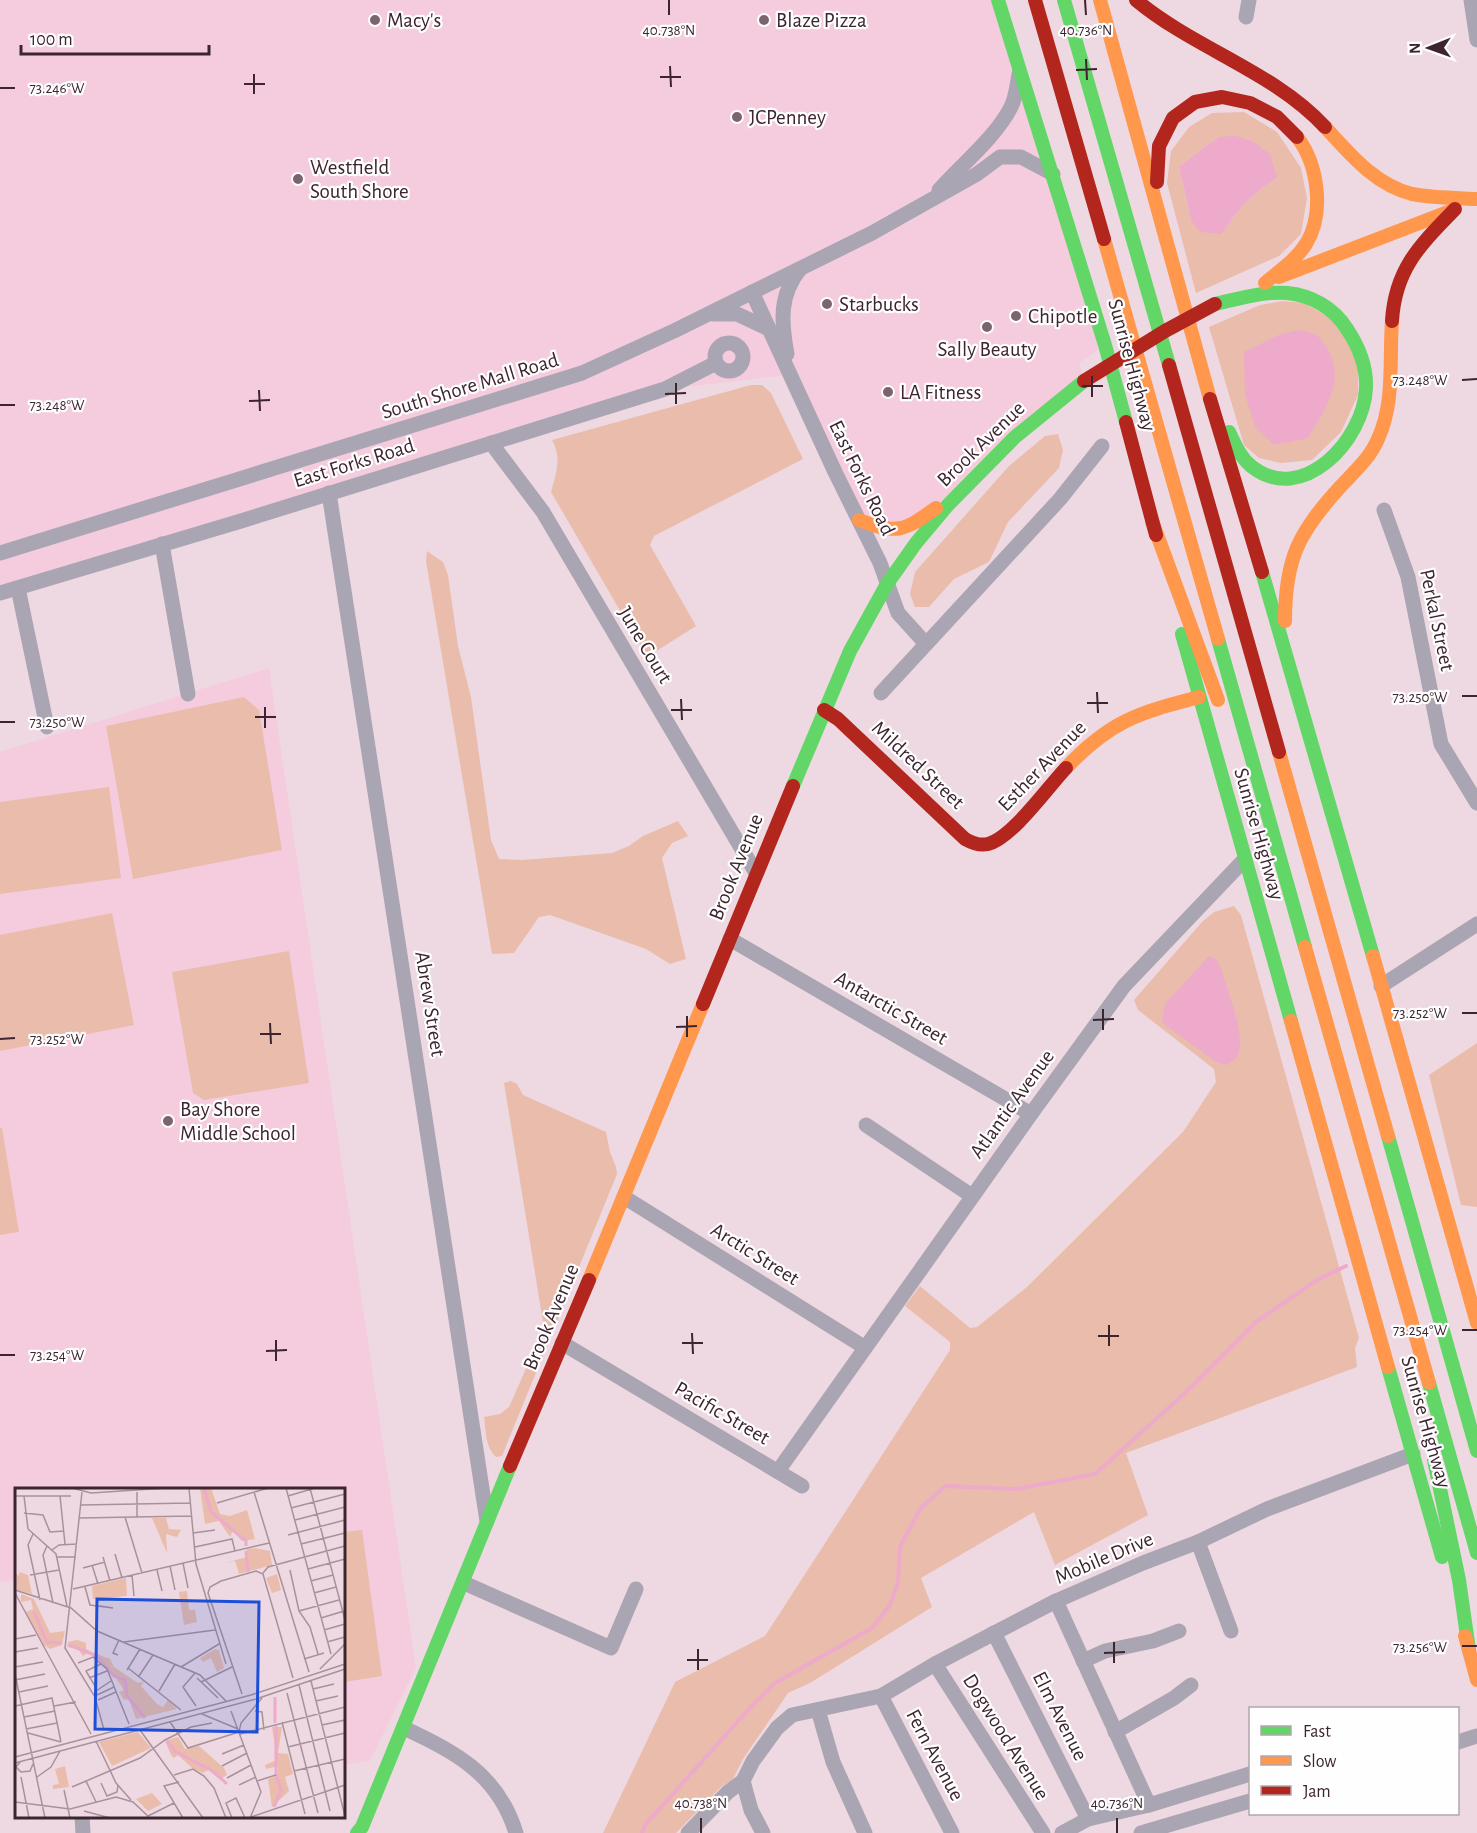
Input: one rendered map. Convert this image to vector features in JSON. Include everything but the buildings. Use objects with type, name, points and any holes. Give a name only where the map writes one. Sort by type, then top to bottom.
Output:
[{"type":"main road","name":"Sunrise Highway","points":[[998,0],[1105,345],[1199,697],[1477,1680]]},
{"type":"main road","name":"Sunrise Highway","points":[[1035,0],[1477,1553]]},
{"type":"main road","name":"Sunrise Highway","points":[[1064,0],[1098,112],[1477,1451]]},
{"type":"main road","points":[[1100,0],[1207,391],[1286,649],[1477,1323]]},
{"type":"main road","points":[[1136,0],[1174,28],[1296,99],[1377,179],[1394,188],[1413,193],[1477,200]]},
{"type":"main road","points":[[1158,217],[1159,146],[1166,129],[1182,110],[1204,101],[1227,98],[1249,102],[1272,112],[1286,122],[1303,143],[1314,168],[1318,193],[1314,223],[1306,244],[1265,283]]},
{"type":"main road","name":"Brook Avenue","points":[[357,1833],[362,1827],[404,1728],[487,1521],[624,1197],[824,710],[854,643],[887,584],[916,543],[966,486],[1015,437],[1084,381],[1165,330],[1215,304],[1477,200]]},
{"type":"main road","points":[[1286,649],[1286,585],[1294,549],[1310,521],[1362,464],[1379,438],[1390,396],[1393,316],[1398,283],[1412,255],[1455,209]]},
{"type":"main road","points":[[1207,391],[1235,446],[1245,460],[1263,473],[1284,478],[1313,471],[1327,463],[1340,451],[1356,429],[1363,411],[1366,392],[1366,373],[1359,347],[1346,325],[1327,307],[1305,296],[1281,293],[1215,304]]},
{"type":"main road","points":[[859,520],[888,531],[905,529],[966,486]]},
{"type":"main road","points":[[1152,521],[1222,711]]},
{"type":"main road","name":"Esther Avenue","points":[[985,845],[994,842],[1011,830],[1087,747],[1109,729],[1134,716],[1199,697]]},
{"type":"main road","name":"Mildred Street","points":[[824,710],[838,719],[965,839],[975,844],[985,845]]},
{"type":"main road","points":[[1233,742],[1279,855]]},
{"type":"main road","points":[[1424,1262],[1464,1354],[1472,1383]]},
{"type":"main road","points":[[1405,1299],[1423,1414]]},
{"type":"main road","points":[[1432,1450],[1459,1580],[1469,1650]]},
{"type":"street","points":[[1246,17],[1249,0]]},
{"type":"street","points":[[1471,0],[1477,40]]},
{"type":"street","name":"South Shore Mall Road","points":[[929,201],[987,140],[1006,114],[1014,100],[1020,69]]},
{"type":"street","name":"South Shore Mall Road","points":[[0,553],[569,378],[615,359],[872,233],[977,174],[1004,156],[1027,159],[1053,174]]},
{"type":"street","points":[[790,375],[782,311],[786,292],[800,268]]},
{"type":"street","name":"East Forks Road","points":[[752,292],[880,562],[898,613],[926,644]]},
{"type":"street","points":[[707,314],[737,314],[769,329]]},
{"type":"street","name":"East Forks Road","points":[[0,593],[664,389],[716,363]]},
{"type":"street","name":"June Court","points":[[491,443],[543,512],[756,873]]},
{"type":"street","points":[[881,693],[1060,499],[1102,446]]},
{"type":"street","name":"Abrew Street","points":[[329,493],[487,1521]]},
{"type":"street","name":"Perkal Street","points":[[1384,510],[1408,577],[1441,744],[1477,802]]},
{"type":"street","points":[[162,544],[188,694]]},
{"type":"street","points":[[18,588],[47,727]]},
{"type":"street","name":"Atlantic Avenue","points":[[833,1391],[1124,986],[1245,858]]},
{"type":"street","points":[[1381,986],[1477,924]]},
{"type":"street","name":"Antarctic Street","points":[[730,939],[1031,1114]]},
{"type":"street","points":[[866,1125],[972,1196]]},
{"type":"street","name":"Arctic Street","points":[[624,1197],[864,1347]]},
{"type":"street","name":"Pacific Street","points":[[562,1343],[778,1471],[833,1391]]},
{"type":"street","name":"Mobile Drive","points":[[743,1781],[753,1761],[777,1728],[792,1715],[880,1696],[934,1664],[1056,1601],[1198,1542],[1267,1509],[1413,1454]]},
{"type":"street","points":[[778,1471],[802,1486]]},
{"type":"street","points":[[1198,1542],[1231,1631]]},
{"type":"street","points":[[464,1583],[610,1648],[636,1590]]},
{"type":"street","points":[[1056,1601],[1149,1805]]},
{"type":"street","points":[[1083,1661],[1106,1651],[1153,1641],[1179,1632]]},
{"type":"street","name":"Elm Avenue","points":[[994,1633],[1088,1819]]},
{"type":"street","name":"Dogwood Avenue","points":[[934,1664],[1043,1833]]},
{"type":"street","points":[[1115,1732],[1174,1698],[1191,1685]]},
{"type":"street","name":"Fern Avenue","points":[[880,1696],[952,1833]]},
{"type":"street","points":[[818,1710],[833,1762],[866,1833]]},
{"type":"street","points":[[404,1728],[462,1757],[484,1777],[507,1813],[516,1833]]},
{"type":"street","points":[[1459,1742],[1477,1736]]},
{"type":"street","points":[[1062,1833],[1088,1819],[1149,1805],[1249,1775]]},
{"type":"street","points":[[688,1833],[721,1798],[743,1781],[751,1810],[763,1833]]},
{"type":"street","points":[[1141,1833],[1249,1803]]},
{"type":"street","points":[[82,1818],[83,1833]]},
{"type":"shaded area","points":[[0,0],[998,0],[1105,345],[1079,363],[1084,381],[910,527],[859,520],[790,375],[665,389],[0,593]]},
{"type":"shaded area","points":[[1244,112],[1277,132],[1301,168],[1307,198],[1301,234],[1279,256],[1196,293],[1167,183],[1171,151],[1189,127],[1212,113]],"holes":[[[1219,137],[1277,178],[1246,203],[1222,234],[1191,220],[1179,167]]]},
{"type":"shaded area","points":[[1235,136],[1252,141],[1270,154],[1277,178],[1246,203],[1222,234],[1200,232],[1191,220],[1179,167],[1219,137]]},
{"type":"shaded area","points":[[1283,301],[1304,303],[1337,322],[1358,364],[1358,395],[1341,432],[1312,460],[1281,463],[1259,458],[1244,445],[1209,327],[1260,305]]},
{"type":"shaded area","points":[[1297,330],[1315,334],[1324,343],[1333,360],[1334,383],[1321,417],[1308,438],[1274,445],[1255,427],[1245,394],[1244,352],[1279,335]]},
{"type":"shaded area","points":[[751,385],[762,385],[771,393],[803,459],[654,536],[650,545],[696,626],[647,657],[551,492],[557,459],[552,440]]},
{"type":"shaded area","points":[[1058,434],[1063,450],[1059,468],[1008,522],[989,562],[954,579],[929,607],[915,607],[910,594],[915,572],[1009,466],[1045,436]]},
{"type":"shaded area","points":[[427,551],[443,562],[448,575],[458,646],[471,697],[491,840],[499,859],[522,860],[612,853],[678,821],[688,836],[672,843],[662,858],[686,959],[670,964],[646,949],[550,915],[539,917],[514,953],[492,954],[426,561]]},
{"type":"shaded area","name":"Bay Shore Middle School","points":[[269,668],[416,1668],[370,1761],[345,1765],[345,1488],[15,1488],[15,1580],[0,1582],[0,752]]},
{"type":"shaded area","points":[[244,697],[259,710],[282,850],[133,879],[106,726]]},
{"type":"shaded area","points":[[109,787],[121,878],[0,894],[0,802]]},
{"type":"shaded area","points":[[1234,906],[1241,915],[1359,1338],[1355,1348],[1357,1367],[1126,1453],[1148,1515],[1055,1565],[1034,1512],[921,1578],[932,1607],[810,1683],[788,1693],[743,1759],[733,1779],[721,1787],[676,1833],[603,1833],[675,1682],[765,1636],[950,1350],[950,1342],[905,1306],[920,1286],[970,1328],[977,1327],[1027,1287],[1183,1132],[1216,1082],[1214,1069],[1138,1010],[1134,1000],[1202,922],[1214,912]]},
{"type":"shaded area","points":[[112,913],[134,1025],[0,1051],[0,935]]},
{"type":"shaded area","points":[[289,951],[309,1083],[204,1100],[193,1093],[172,972]]},
{"type":"shaded area","points":[[1209,956],[1216,959],[1221,968],[1239,1032],[1238,1053],[1227,1065],[1216,1062],[1164,1024],[1162,1019],[1165,1004]]},
{"type":"shaded area","points":[[1477,1043],[1477,1207],[1461,1205],[1429,1075]]},
{"type":"shaded area","points":[[511,1081],[517,1084],[523,1095],[606,1132],[617,1174],[502,1456],[496,1457],[488,1443],[484,1417],[500,1414],[509,1407],[541,1335],[543,1322],[504,1083]]},
{"type":"shaded area","points":[[0,1128],[2,1128],[19,1232],[0,1235]]},
{"type":"shaded area","points":[[362,1530],[382,1676],[345,1682],[345,1532]]},
{"type":"waterway","points":[[642,1833],[645,1825],[775,1683],[872,1628],[890,1605],[898,1582],[900,1547],[920,1509],[945,1486],[1016,1489],[1095,1474],[1185,1393],[1256,1322],[1317,1280],[1346,1266]]},
{"type":"traffic: fast","points":[[998,0],[1105,345],[1126,422]]},
{"type":"traffic: fast","points":[[1064,0],[1169,365]]},
{"type":"traffic: fast","points":[[1215,304],[1269,293],[1296,294],[1313,300],[1329,309],[1342,322],[1359,350],[1365,372],[1366,388],[1363,408],[1354,428],[1327,462],[1309,473],[1290,478],[1271,477],[1247,462],[1229,432]]},
{"type":"traffic: fast","points":[[793,786],[850,651],[887,584],[916,543],[947,506],[1015,437],[1084,381]]},
{"type":"traffic: fast","points":[[1262,572],[1373,956]]},
{"type":"traffic: fast","points":[[1182,634],[1291,1021]]},
{"type":"traffic: fast","points":[[1218,639],[1305,947]]},
{"type":"traffic: fast","points":[[1388,1136],[1477,1451]]},
{"type":"traffic: fast","points":[[1388,1367],[1442,1557]]},
{"type":"traffic: fast","points":[[1429,1383],[1477,1553]]},
{"type":"traffic: fast","points":[[1434,1460],[1459,1580],[1469,1650]]},
{"type":"traffic: fast","points":[[357,1833],[362,1827],[510,1466]]},
{"type":"traffic: slow","points":[[1100,0],[1210,399]]},
{"type":"traffic: slow","points":[[1325,127],[1364,167],[1386,184],[1412,194],[1477,199]]},
{"type":"traffic: slow","points":[[1265,283],[1302,250],[1312,232],[1316,218],[1314,175],[1310,161],[1297,137]]},
{"type":"traffic: slow","points":[[1279,277],[1448,212]]},
{"type":"traffic: slow","points":[[1104,239],[1218,639]]},
{"type":"traffic: slow","points":[[1285,621],[1288,580],[1297,547],[1327,502],[1371,452],[1383,425],[1389,396],[1392,321]]},
{"type":"traffic: slow","points":[[859,520],[883,528],[900,528],[916,522],[936,508]]},
{"type":"traffic: slow","points":[[1152,521],[1218,700]]},
{"type":"traffic: slow","points":[[1066,768],[1111,729],[1142,714],[1199,697]]},
{"type":"traffic: slow","points":[[1279,752],[1388,1136]]},
{"type":"traffic: slow","points":[[1305,947],[1429,1383]]},
{"type":"traffic: slow","points":[[1373,956],[1477,1323]]},
{"type":"traffic: slow","points":[[589,1280],[703,1004]]},
{"type":"traffic: slow","points":[[1291,1021],[1388,1367]]},
{"type":"traffic: slow","points":[[1465,1636],[1477,1680]]},
{"type":"traffic: jam","points":[[1035,0],[1104,239]]},
{"type":"traffic: jam","points":[[1136,0],[1183,33],[1282,90],[1325,127]]},
{"type":"traffic: jam","points":[[1157,182],[1159,146],[1173,118],[1195,102],[1222,97],[1250,103],[1277,117],[1297,137]]},
{"type":"traffic: jam","points":[[1392,321],[1394,303],[1404,272],[1420,247],[1455,209]]},
{"type":"traffic: jam","points":[[1084,381],[1165,331],[1215,304]]},
{"type":"traffic: jam","points":[[1169,365],[1279,752]]},
{"type":"traffic: jam","points":[[1210,399],[1262,572]]},
{"type":"traffic: jam","points":[[1126,422],[1156,535]]},
{"type":"traffic: jam","points":[[824,710],[838,719],[965,839],[976,844],[988,844],[1008,832],[1066,768]]},
{"type":"traffic: jam","points":[[703,1004],[793,786]]},
{"type":"traffic: jam","points":[[510,1466],[589,1280]]},
{"type":"place","name":"Macy's","points":[[375,20]]},
{"type":"place","name":"Blaze Pizza","points":[[764,20]]},
{"type":"place","name":"JCPenney","points":[[737,117]]},
{"type":"place","name":"Westfield South Shore","points":[[298,179]]},
{"type":"place","name":"Starbucks","points":[[827,304]]},
{"type":"place","name":"Chipotle","points":[[1016,316]]},
{"type":"place","name":"Sally Beauty","points":[[987,327]]},
{"type":"place","name":"LA Fitness","points":[[888,392]]},
{"type":"place","name":"Bay Shore Middle School","points":[[168,1121]]}]
